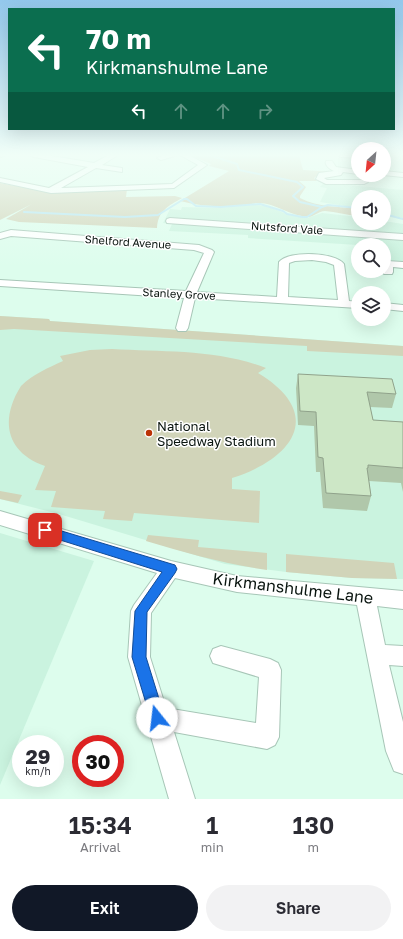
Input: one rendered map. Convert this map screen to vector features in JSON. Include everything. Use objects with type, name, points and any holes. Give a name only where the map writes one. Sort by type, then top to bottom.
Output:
[{"type":"street","name":"Nutsford Vale","points":[[170,221],[403,237]]},
{"type":"street","name":"Shelford Avenue","points":[[0,236],[11,233],[196,247],[209,252],[190,295]]},
{"type":"street","points":[[282,300],[284,262],[287,259],[326,259],[339,264],[344,304]]},
{"type":"street","points":[[391,265],[403,266]]},
{"type":"street","name":"Stanley Grove","points":[[0,283],[351,304]]},
{"type":"street","points":[[182,328],[190,295]]},
{"type":"street","points":[[391,307],[403,308]]},
{"type":"street","name":"Kirkmanshulme Lane","points":[[0,518],[171,569],[237,584],[366,598],[403,600]]},
{"type":"street","points":[[171,569],[141,611],[139,657],[182,799]]},
{"type":"street","points":[[366,598],[376,654],[398,750],[403,762]]},
{"type":"street","points":[[376,654],[403,656]]},
{"type":"street","points":[[157,718],[267,737],[270,670],[222,656]]},
{"type":"shaded area","points":[[0,192],[127,192],[126,197],[175,196],[182,198],[162,213],[159,217],[157,228],[19,222],[6,219],[32,204],[0,220]]},
{"type":"shaded area","points":[[194,192],[302,192],[300,198],[314,204],[351,208],[351,215],[325,211],[308,217],[277,207],[256,203],[241,206],[194,204],[180,201]]},
{"type":"shaded area","points":[[325,192],[351,192],[351,207],[320,202]]},
{"type":"shaded area","points":[[391,192],[403,192],[403,218],[391,215]]},
{"type":"shaded area","points":[[255,205],[267,206],[289,215],[307,218],[322,213],[351,216],[351,230],[391,230],[391,222],[403,224],[403,261],[391,260],[391,238],[351,238],[351,245],[248,238],[248,235],[169,231],[172,224],[163,223],[170,209],[181,210],[182,207],[219,208]]},
{"type":"shaded area","points":[[0,316],[49,319],[50,321],[403,346],[403,579],[352,578],[286,572],[225,564],[59,514],[0,499]]},
{"type":"shaded area","points":[[0,316],[49,319],[50,321],[403,346],[403,356],[307,351],[307,346],[14,329],[0,330]]},
{"type":"shaded area","name":"National Speedway Stadium","points":[[112,349],[209,354],[228,357],[266,368],[258,373],[279,389],[291,404],[296,419],[293,434],[285,447],[271,459],[253,470],[232,478],[232,489],[260,491],[259,523],[134,513],[132,521],[103,519],[105,511],[51,507],[56,491],[35,490],[45,466],[32,460],[21,452],[14,443],[10,433],[9,422],[10,410],[14,398],[21,386],[26,382],[46,369],[63,361],[60,356],[90,350]]},
{"type":"shaded area","points":[[0,491],[22,495],[18,503],[0,499]]},
{"type":"shaded area","points":[[0,533],[94,561],[21,735],[12,735],[12,756],[0,785]]},
{"type":"shaded area","points":[[148,535],[199,540],[198,547],[267,553],[267,570],[251,568],[191,554],[146,541]]},
{"type":"shaded area","points":[[286,554],[394,563],[397,579],[352,578],[286,572]]},
{"type":"building","points":[[298,374],[392,379],[396,394],[367,392],[373,420],[403,422],[403,468],[368,465],[367,468],[371,496],[326,493],[323,458],[318,457],[316,412],[300,411]]},
{"type":"waterway","points":[[297,192],[293,196],[300,202],[322,207]]},
{"type":"waterway","points":[[24,212],[125,217],[158,215],[184,199],[187,199],[196,206],[221,207],[260,204],[283,211],[287,214],[302,217],[307,217],[322,207]]},
{"type":"waterway","points":[[322,207],[328,205],[351,207]]},
{"type":"waterway","points":[[391,216],[403,219]]},
{"type":"place","name":"National Speedway Stadium","points":[[149,433]]},
{"type":"route","points":[[45,530],[171,569],[141,611],[139,657],[157,718]]}]
